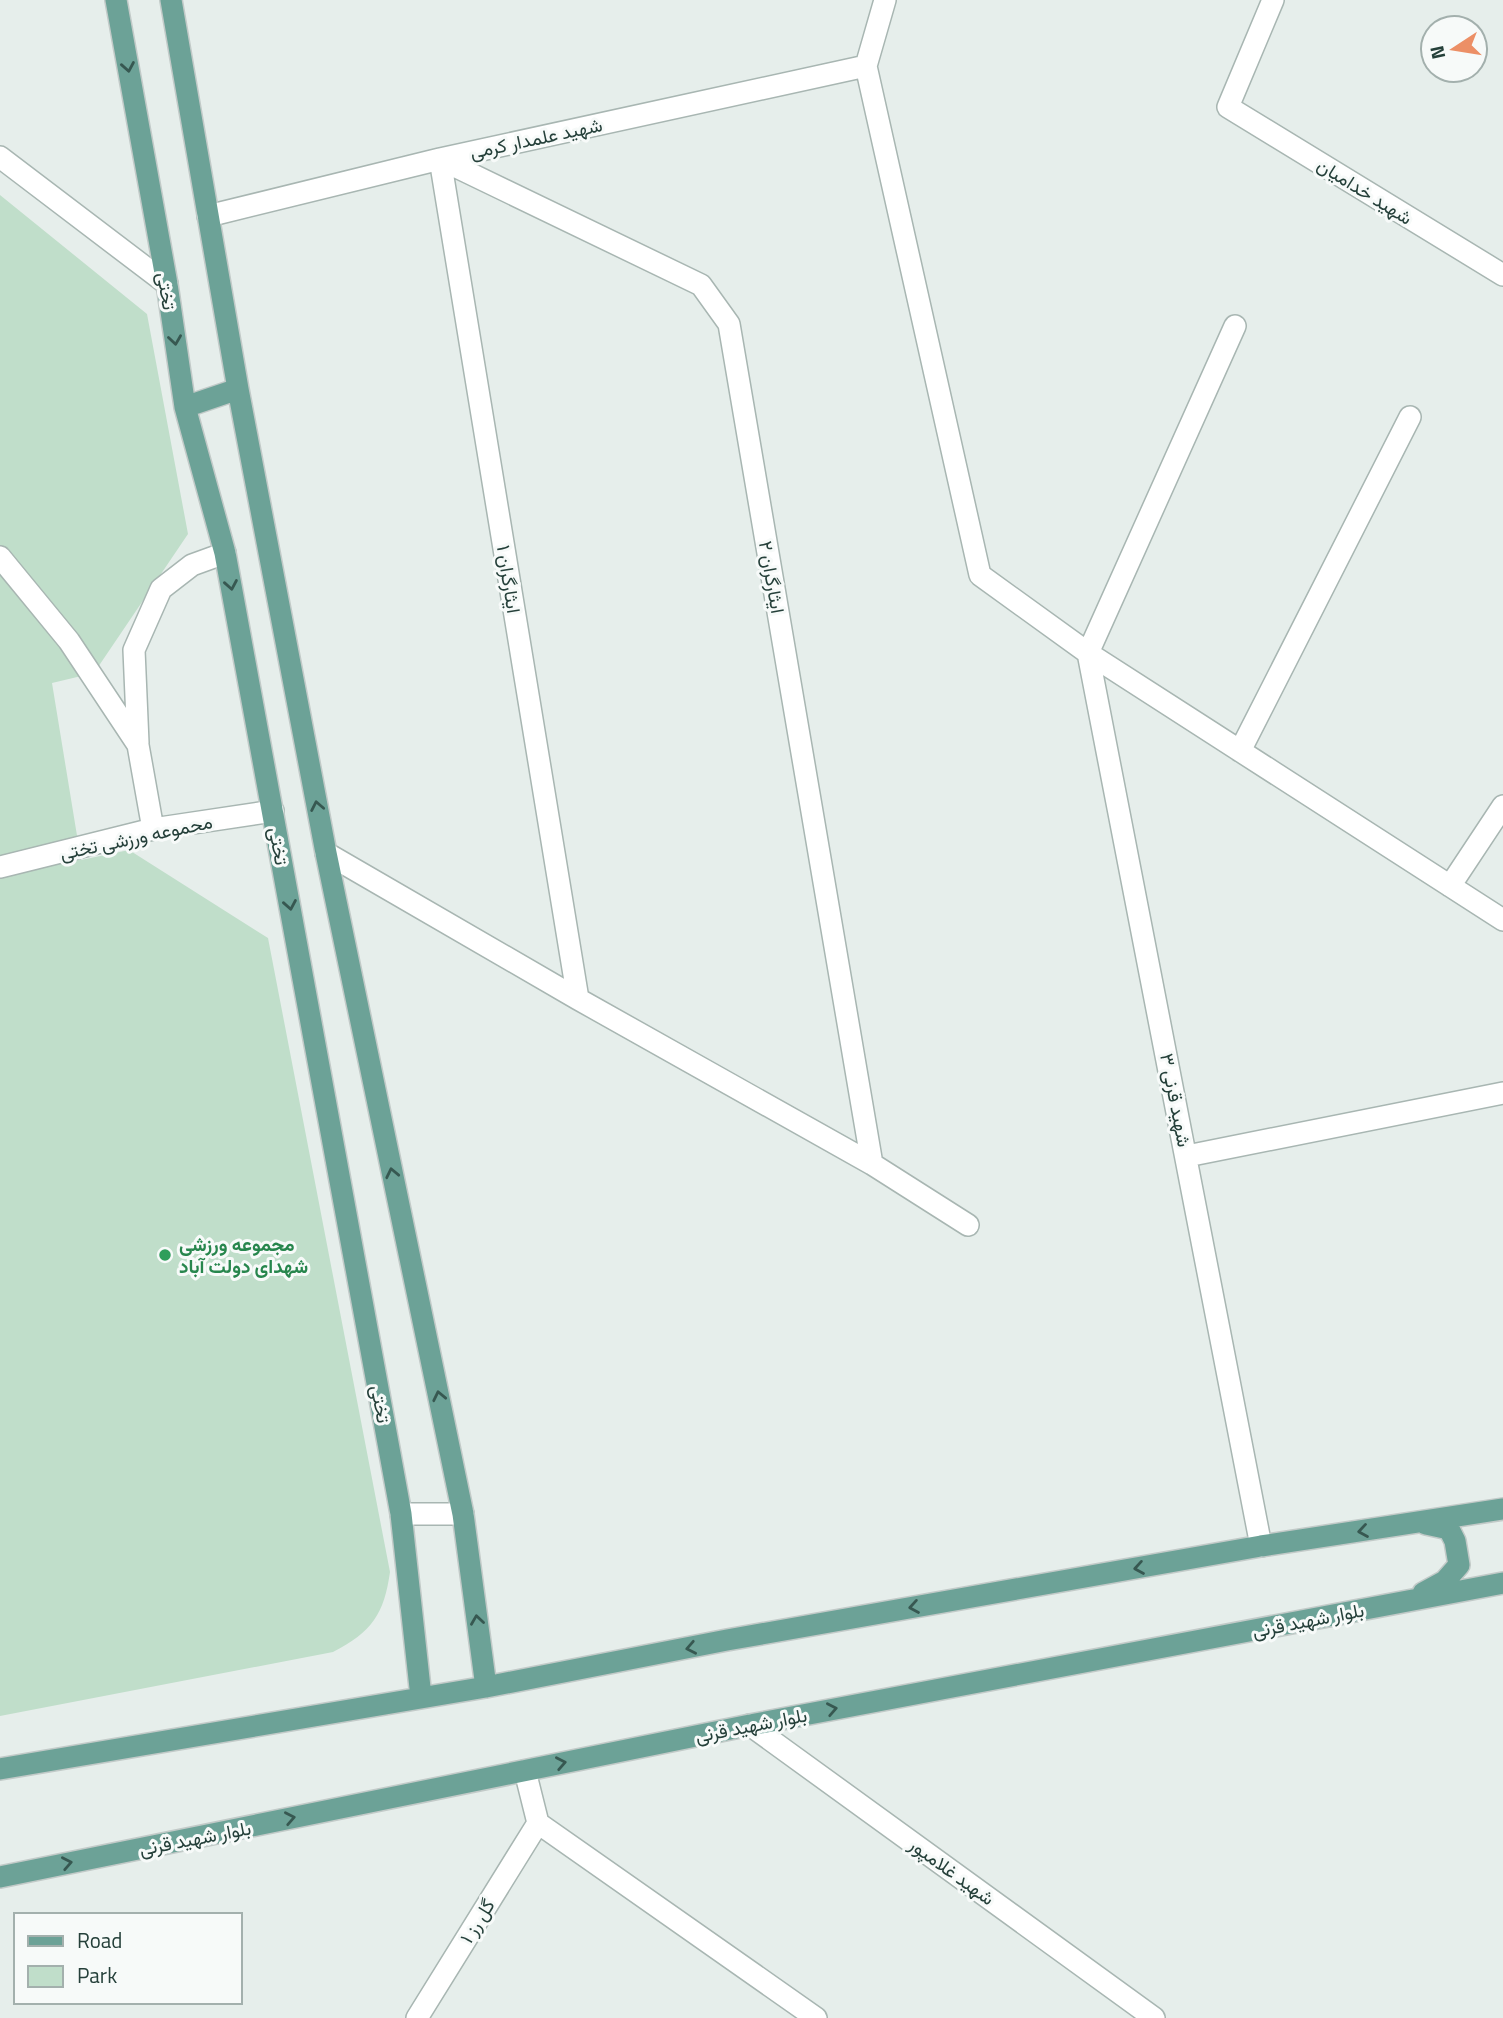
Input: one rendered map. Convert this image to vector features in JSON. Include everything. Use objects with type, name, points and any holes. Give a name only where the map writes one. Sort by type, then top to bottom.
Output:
[{"type":"main road","name":"تختی","points":[[116,0],[167,284],[185,407],[225,553],[401,1514],[421,1697]]},
{"type":"main road","points":[[171,0],[238,389],[326,853],[463,1514],[486,1687]]},
{"type":"main road","points":[[185,407],[238,389]]},
{"type":"main road","points":[[0,1769],[486,1687],[727,1640],[1261,1546],[1503,1509]]},
{"type":"main road","points":[[1408,1524],[1432,1524],[1449,1529],[1455,1541],[1459,1565],[1445,1581],[1409,1601]]},
{"type":"main road","name":"بلوار شهید قرنی","points":[[0,1877],[750,1725],[1503,1583]]},
{"type":"street","points":[[886,0],[866,66],[980,575],[1088,653],[1503,920]]},
{"type":"street","name":"شهید خدامیان","points":[[1273,0],[1228,107],[1503,275]]},
{"type":"street","name":"شهید علمدار کرمی","points":[[208,216],[440,159],[866,66]]},
{"type":"street","points":[[0,157],[167,284]]},
{"type":"street","name":"ایثارگران ۱","points":[[440,159],[578,999]]},
{"type":"street","name":"ایثارگران ۲","points":[[440,159],[701,285],[729,324],[872,1164]]},
{"type":"street","points":[[1088,653],[1235,326]]},
{"type":"street","points":[[1240,751],[1410,417]]},
{"type":"street","points":[[153,829],[138,745],[134,650],[161,589],[192,565],[225,553]]},
{"type":"street","points":[[0,557],[69,641],[138,745]]},
{"type":"street","name":"شهید قرنی ۳","points":[[1088,653],[1261,1546]]},
{"type":"street","points":[[1450,886],[1503,806]]},
{"type":"street","name":"محموعه ورزشی تختی","points":[[0,867],[153,829],[273,811]]},
{"type":"street","points":[[326,853],[578,999],[872,1164],[968,1225]]},
{"type":"street","points":[[1187,1156],[1503,1093]]},
{"type":"street","points":[[401,1514],[463,1514]]},
{"type":"street","name":"شهید غلامپور","points":[[750,1725],[1154,2018]]},
{"type":"street","points":[[525,1770],[538,1823],[816,2018]]},
{"type":"street","name":"گل رز ۱","points":[[417,2018],[538,1823]]},
{"type":"green space","name":"مجموعه ورزشی شهدای دولت آباد","points":[[0,195],[147,314],[188,534],[94,673],[52,683],[81,860],[129,850],[268,938],[390,1572],[384,1599],[374,1620],[358,1637],[333,1652],[0,1716]]},
{"type":"place","name":"مجموعه ورزشی شهدای دولت آباد","points":[[165,1255]]}]
